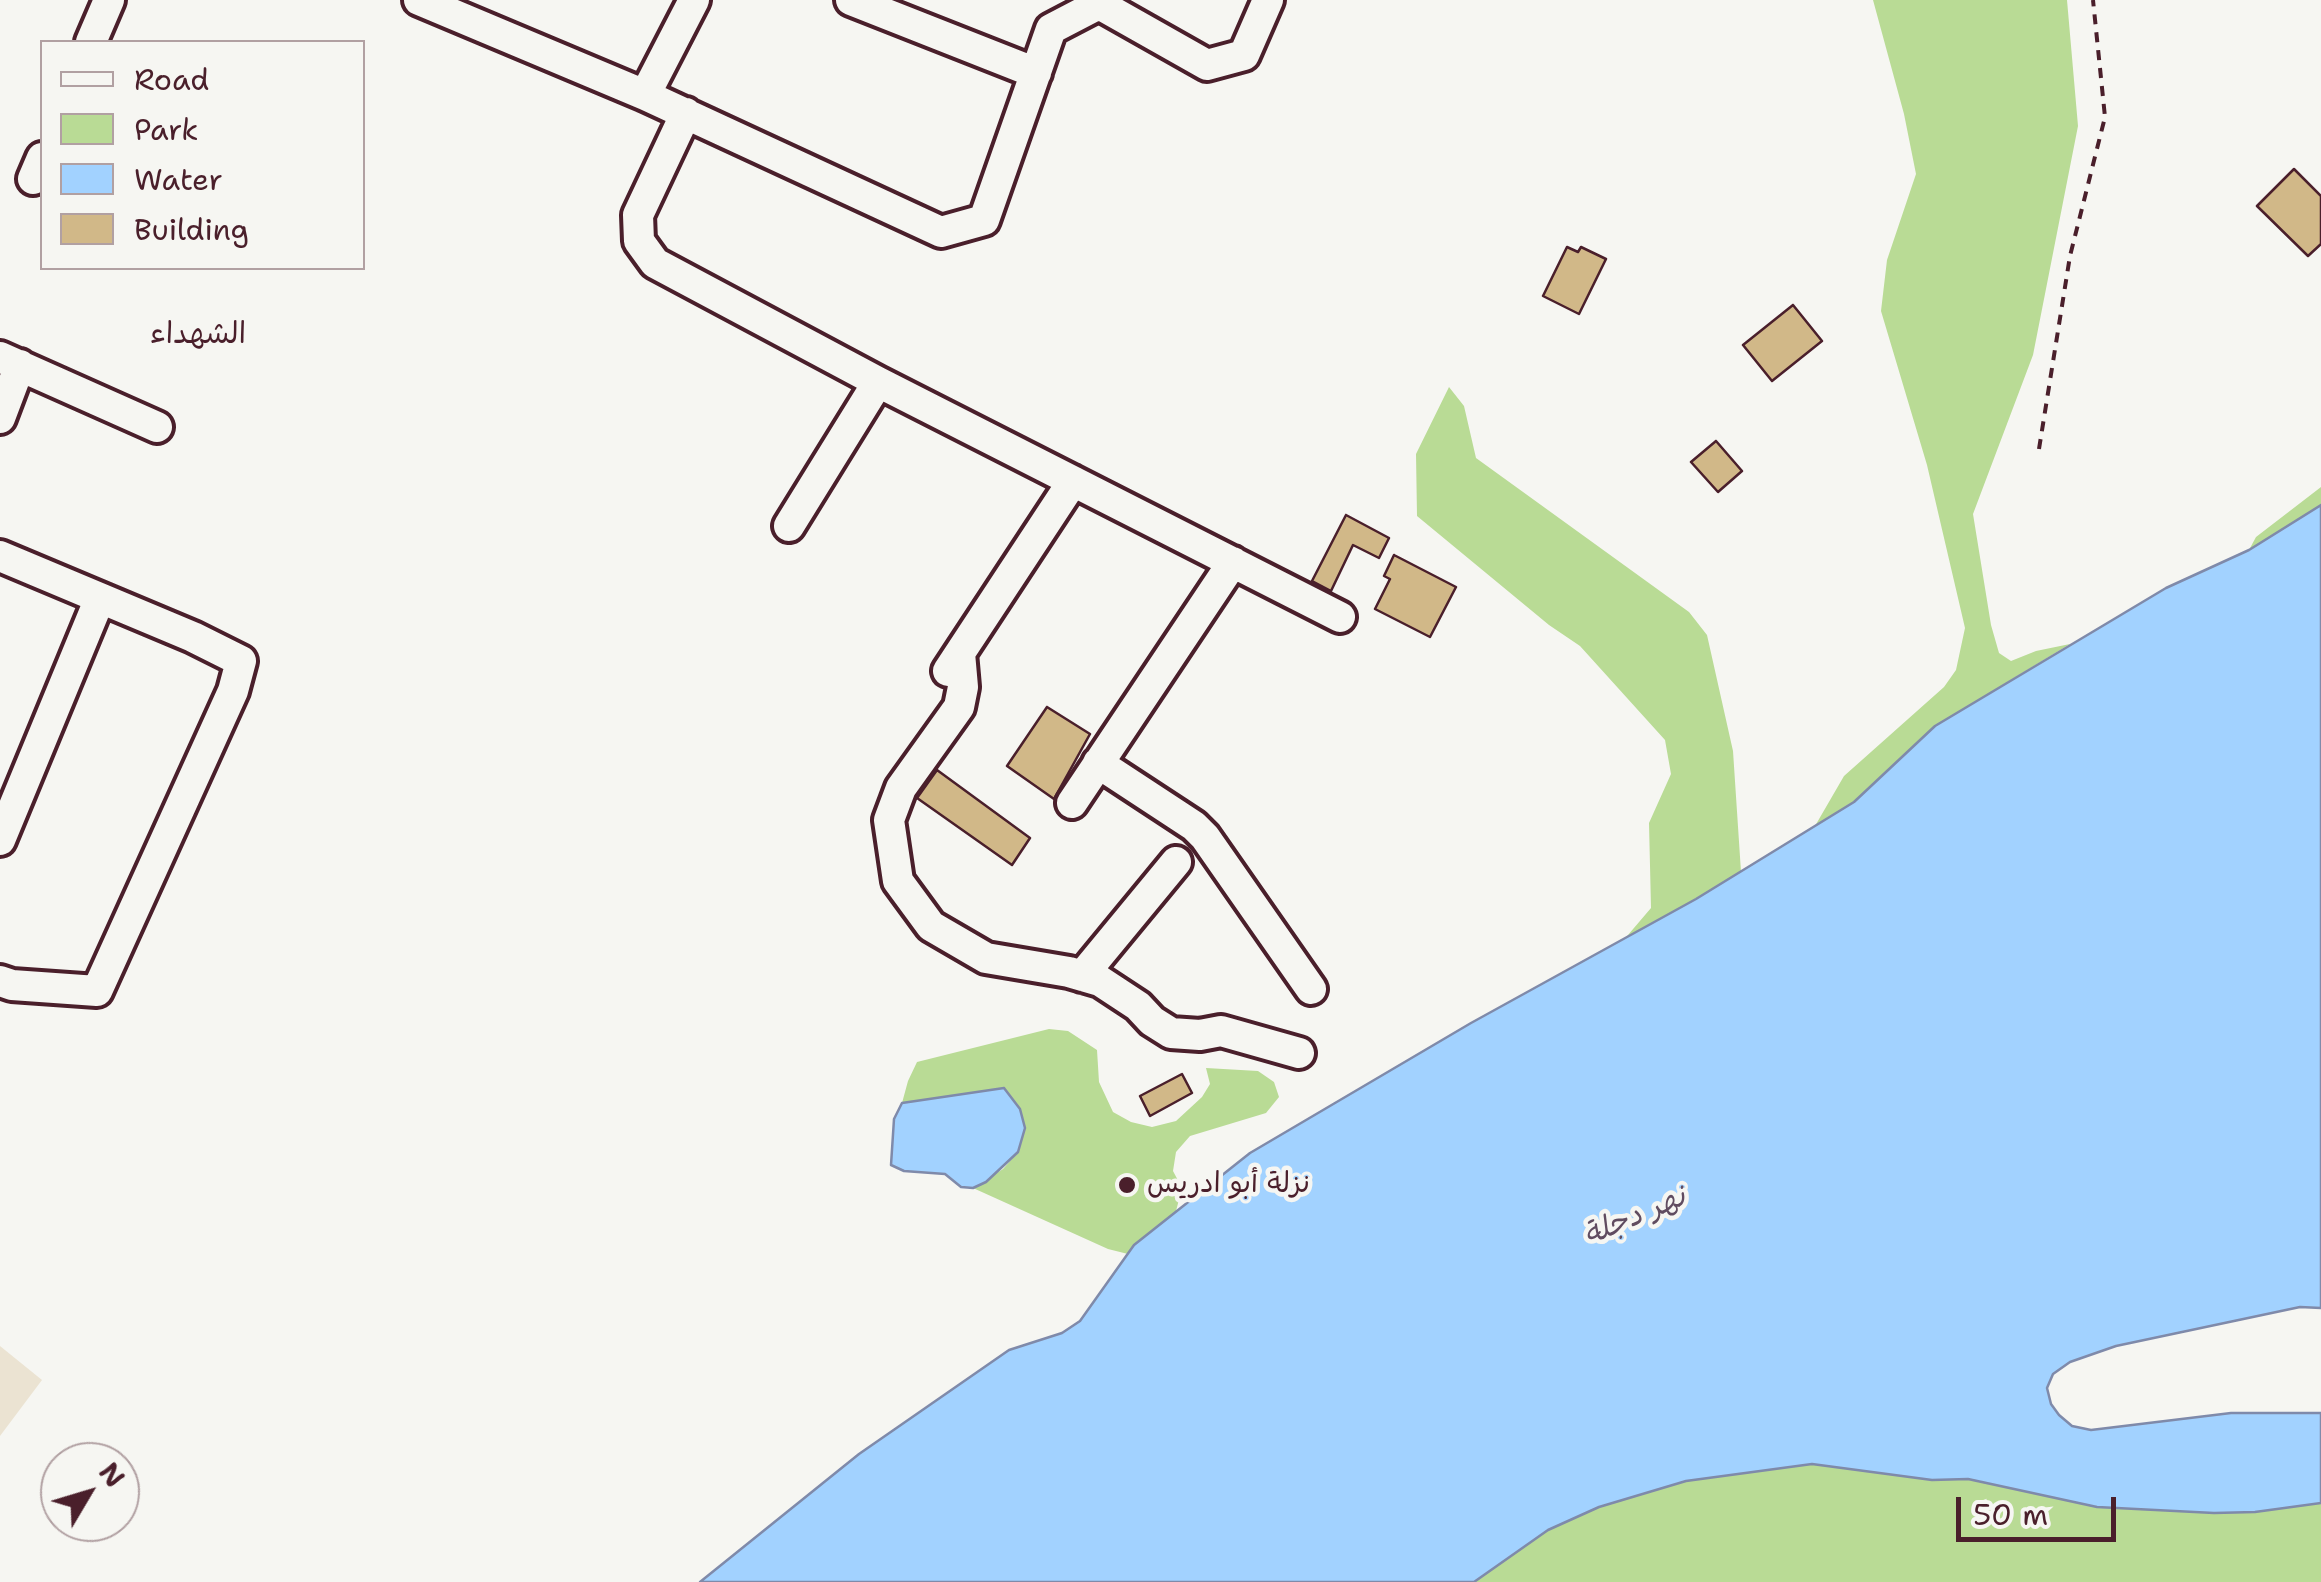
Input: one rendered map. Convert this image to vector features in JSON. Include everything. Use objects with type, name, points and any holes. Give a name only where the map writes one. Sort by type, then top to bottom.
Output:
[{"type":"street","points":[[92,40],[109,0]]},
{"type":"street","points":[[419,0],[686,113],[941,232],[984,220],[1051,29],[1099,4],[1207,66],[1244,54],[1268,0]]},
{"type":"street","points":[[645,95],[694,0]]},
{"type":"street","points":[[851,0],[917,13],[1036,73]]},
{"type":"street","points":[[686,113],[638,214],[639,241],[646,253],[667,269],[878,382],[1340,617]]},
{"type":"street","points":[[0,418],[10,361],[156,427]]},
{"type":"street","points":[[789,526],[878,382]]},
{"type":"street","points":[[1073,481],[952,665],[963,686],[959,706],[902,788],[889,820],[898,881],[931,926],[986,958],[1100,981],[1171,1033],[1200,1035],[1221,1030],[1298,1053]]},
{"type":"street","points":[[0,556],[241,660],[97,992],[0,981]]},
{"type":"street","points":[[1072,802],[1233,562]]},
{"type":"street","points":[[0,840],[100,598]]},
{"type":"street","points":[[1098,763],[1205,837],[1311,989]]},
{"type":"street","points":[[1082,976],[1176,862]]},
{"type":"path","points":[[2038,449],[2070,256],[2106,117],[2093,0]]},
{"type":"shaded area","points":[[0,1346],[42,1380],[0,1436]]},
{"type":"green space","points":[[1873,0],[2067,0],[2078,126],[2033,355],[1973,514],[1999,653],[2011,661],[2070,644],[1935,726],[1854,802],[1815,826],[1844,776],[1944,687],[1956,670],[1965,628],[1927,465],[1881,311],[1887,260],[1916,174]]},
{"type":"green space","points":[[1449,387],[1464,406],[1476,458],[1689,612],[1707,635],[1733,751],[1741,872],[1622,942],[1651,908],[1649,823],[1671,774],[1665,740],[1580,646],[1417,516],[1416,454]]},
{"type":"green space","points":[[2321,487],[2321,505],[2249,550],[2256,537]]},
{"type":"green space","points":[[1049,1029],[1068,1031],[1097,1050],[1099,1082],[1113,1112],[1131,1122],[1152,1127],[1176,1121],[1210,1084],[1206,1068],[1258,1071],[1274,1082],[1279,1097],[1266,1113],[1190,1136],[1176,1152],[1173,1171],[1182,1188],[1176,1211],[1128,1254],[1108,1249],[973,1188],[1003,1169],[1018,1152],[1025,1128],[1020,1109],[902,1103],[917,1062]]},
{"type":"green space","points":[[1813,1464],[1932,1480],[1968,1479],[2097,1507],[2214,1513],[2321,1503],[2321,1582],[1474,1582],[1548,1530],[1599,1507],[1686,1481]]},
{"type":"water","name":"نهر دجلة","points":[[2321,505],[2321,1308],[2300,1307],[2116,1346],[2070,1362],[2053,1374],[2047,1388],[2059,1415],[2072,1426],[2091,1430],[2231,1413],[2321,1413],[2321,1503],[2214,1513],[2097,1507],[1968,1479],[1932,1480],[1812,1464],[1686,1481],[1599,1507],[1548,1530],[1474,1582],[700,1582],[859,1454],[1009,1350],[1062,1333],[1080,1321],[1134,1245],[1250,1153],[1471,1023],[1696,899],[1854,802],[1935,726],[2166,588],[2249,550]]},
{"type":"water","points":[[1004,1088],[1020,1109],[1025,1128],[1018,1152],[986,1182],[973,1188],[961,1187],[945,1174],[904,1171],[891,1165],[894,1119],[902,1103]]},
{"type":"building","points":[[2294,169],[2321,196],[2321,244],[2308,256],[2257,206]]},
{"type":"building","points":[[1567,247],[1578,252],[1581,247],[1606,259],[1579,314],[1543,296]]},
{"type":"building","points":[[1793,305],[1822,341],[1772,381],[1743,345]]},
{"type":"building","points":[[1716,441],[1742,471],[1718,492],[1691,462]]},
{"type":"building","points":[[1346,515],[1389,538],[1379,558],[1353,545],[1331,591],[1312,581]]},
{"type":"building","points":[[1394,555],[1456,587],[1430,637],[1375,609],[1390,579],[1384,576]]},
{"type":"building","points":[[1047,707],[1090,734],[1054,799],[1007,766]]},
{"type":"building","points":[[937,770],[1030,838],[1012,865],[917,798]]},
{"type":"building","points":[[1182,1074],[1192,1093],[1150,1116],[1140,1096]]},
{"type":"place","name":"نزلة أبو ادريس","points":[[1127,1185]]},
{"type":"district","name":"الشهداء","points":[[198,335]]}]
